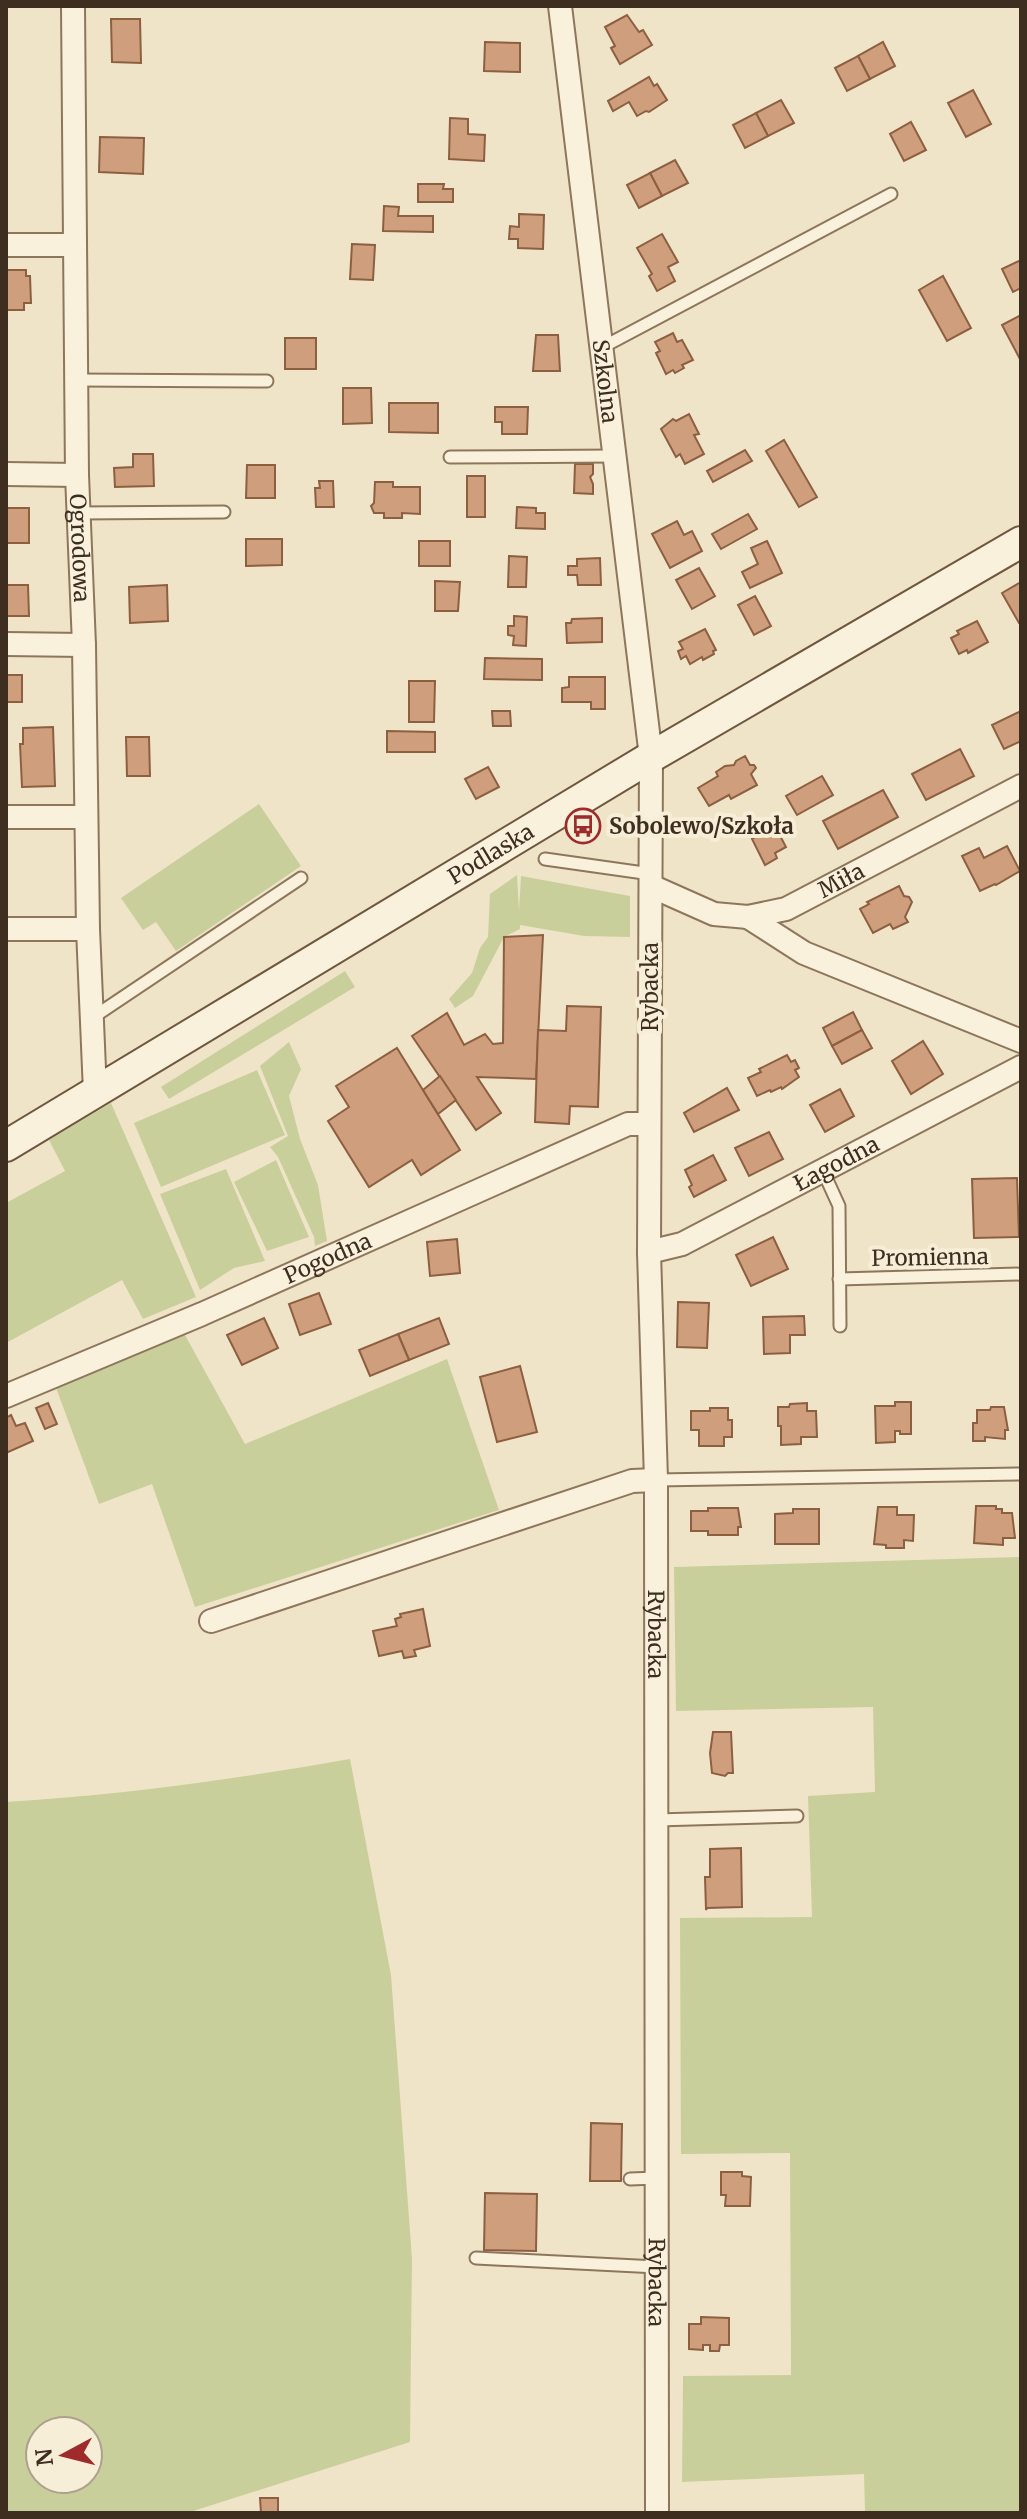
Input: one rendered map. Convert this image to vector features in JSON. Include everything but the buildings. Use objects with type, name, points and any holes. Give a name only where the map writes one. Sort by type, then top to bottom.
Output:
[{"type":"street","name":"Ogrodowa","points":[[73,6],[77,475],[95,1092]]},
{"type":"street","name":"Szkolna","points":[[560,6],[651,757]]},
{"type":"street","points":[[6,245],[75,245]]},
{"type":"street","points":[[6,474],[77,475]]},
{"type":"street","name":"Podlaska","points":[[6,1145],[651,757],[1021,542]]},
{"type":"street","points":[[6,644],[84,645]]},
{"type":"street","name":"Rybacka","points":[[651,757],[649,1252],[656,1480],[657,2513]]},
{"type":"street","name":"Miła","points":[[651,880],[714,914],[748,917],[786,909],[1021,786]]},
{"type":"street","points":[[6,817],[86,817]]},
{"type":"street","points":[[748,917],[804,953],[1021,1041]]},
{"type":"street","points":[[6,929],[88,929]]},
{"type":"street","name":"Łagodna","points":[[649,1252],[682,1244],[1021,1067]]},
{"type":"street","name":"Pogodna","points":[[6,1396],[202,1314],[628,1124],[649,1124]]},
{"type":"street","points":[[211,1621],[632,1481],[656,1480]]},
{"type":"lane","points":[[601,348],[891,194]]},
{"type":"lane","points":[[76,380],[267,381]]},
{"type":"lane","points":[[450,457],[615,456]]},
{"type":"lane","points":[[78,513],[224,512]]},
{"type":"lane","points":[[545,859],[651,880]]},
{"type":"lane","points":[[91,1019],[301,878]]},
{"type":"lane","name":"Promienna","points":[[823,1171],[839,1206],[840,1326]]},
{"type":"lane","name":"Promienna","points":[[839,1279],[1021,1274]]},
{"type":"lane","points":[[656,1480],[1021,1474]]},
{"type":"lane","points":[[656,1820],[797,1816]]},
{"type":"lane","points":[[630,2179],[657,2178]]},
{"type":"lane","points":[[476,2258],[657,2267]]},
{"type":"green space","points":[[259,804],[301,866],[176,951],[156,922],[143,930],[121,898]]},
{"type":"green space","points":[[517,875],[519,910],[521,876],[630,896],[630,937],[584,936],[520,925],[520,929],[504,937],[473,996],[455,1008],[449,999],[472,973],[480,948],[488,937],[490,894]]},
{"type":"green space","points":[[345,971],[355,987],[169,1099],[161,1087]]},
{"type":"green space","points":[[289,1042],[301,1069],[289,1096],[300,1139],[318,1185],[327,1241],[315,1246],[314,1237],[278,1157],[270,1147],[288,1136],[260,1066]]},
{"type":"green space","points":[[257,1070],[285,1135],[161,1187],[134,1123]]},
{"type":"green space","points":[[111,1103],[196,1297],[143,1319],[122,1280],[6,1343],[6,1203],[65,1171],[49,1140]]},
{"type":"green space","points":[[276,1160],[309,1237],[267,1251],[234,1182]]},
{"type":"green space","points":[[226,1169],[265,1261],[234,1268],[200,1290],[160,1194]]},
{"type":"green space","points":[[185,1335],[245,1444],[447,1359],[499,1510],[195,1607],[152,1484],[99,1504],[55,1385]]},
{"type":"green space","points":[[1021,1557],[1021,2513],[865,2513],[864,2474],[682,2482],[683,2376],[791,2375],[790,2153],[681,2154],[680,1918],[812,1917],[808,1796],[875,1792],[873,1707],[676,1711],[674,1567]]},
{"type":"green space","points":[[350,1759],[391,1975],[412,2258],[410,2442],[187,2513],[6,2513],[6,1802],[222,1780]]},
{"type":"place","name":"Sobolewo/Szkoła","points":[[583,826]]}]
